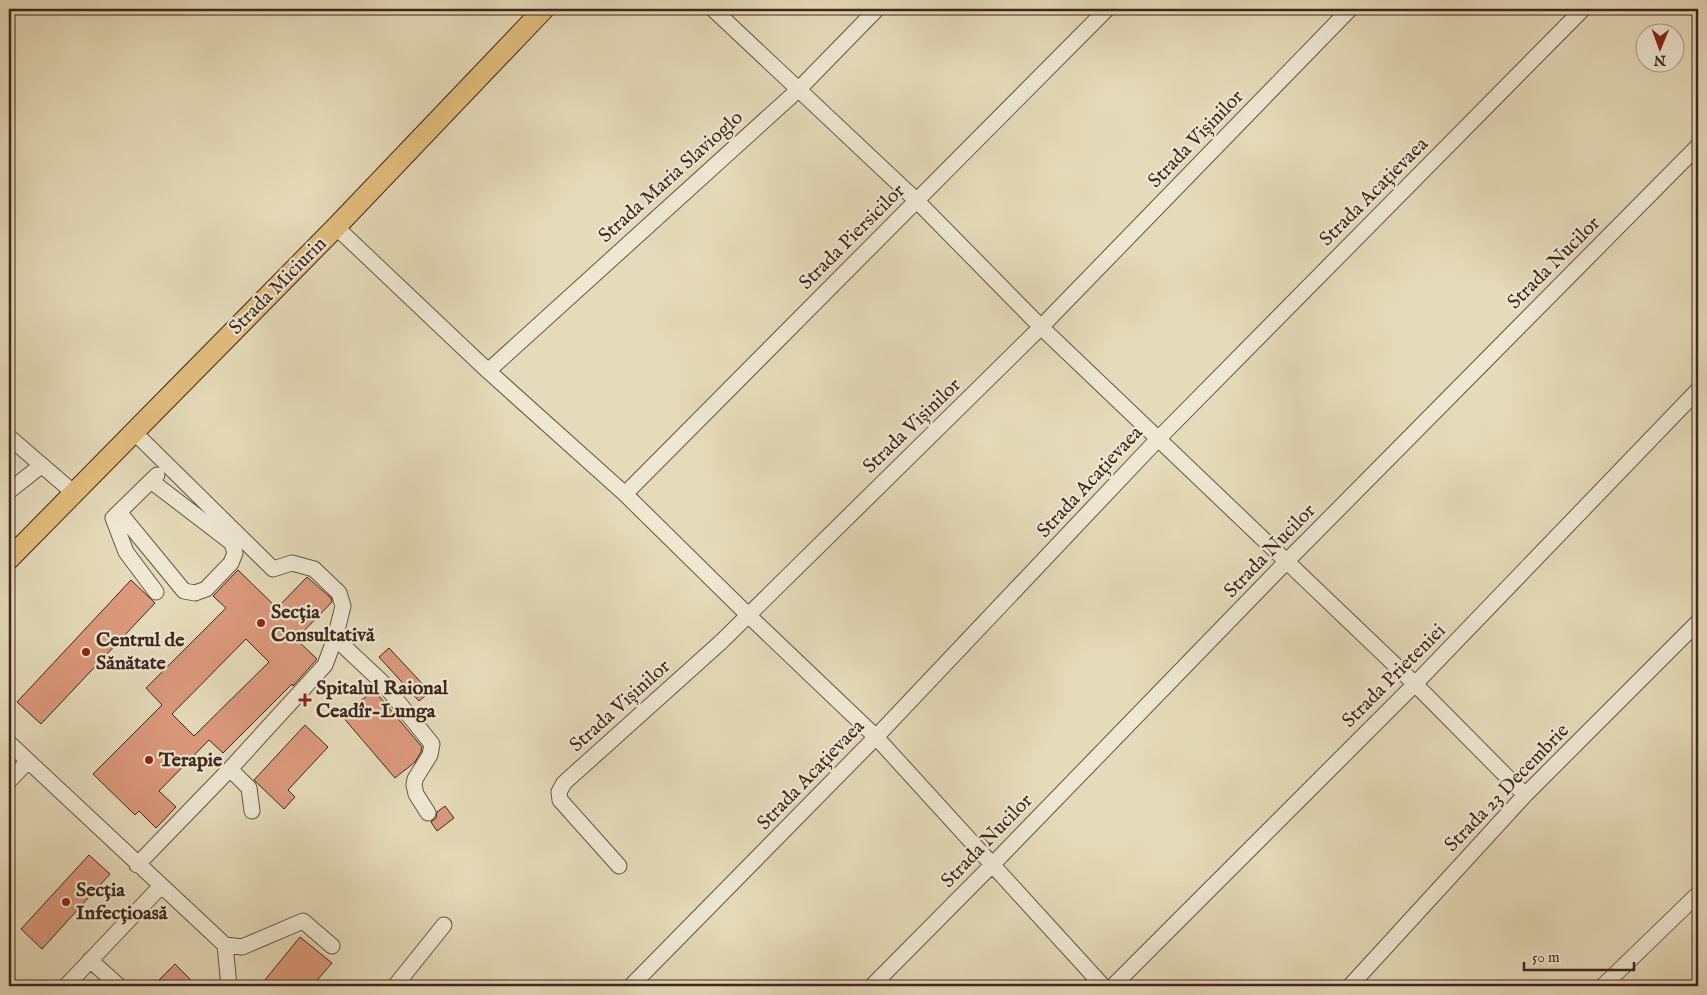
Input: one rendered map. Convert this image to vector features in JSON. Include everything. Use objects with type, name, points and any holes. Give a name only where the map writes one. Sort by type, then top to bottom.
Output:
[{"type":"main road","name":"Strada Miciurin","points":[[9,559],[336,227],[544,9]]},
{"type":"street","points":[[713,9],[917,200],[1042,327],[1416,684],[1525,795]]},
{"type":"street","name":"Strada Maria Slavioglo","points":[[488,371],[798,90],[877,9]]},
{"type":"street","name":"Strada Piersicilor","points":[[625,494],[1106,9]]},
{"type":"street","name":"Strada Vișinilor","points":[[619,866],[560,800],[559,792],[564,783],[714,648],[1042,327],[1350,9]]},
{"type":"street","name":"Strada Acațievaea","points":[[631,986],[876,737],[1159,438],[1583,9]]},
{"type":"street","name":"Strada Nucilor","points":[[872,986],[1698,146]]},
{"type":"street","points":[[336,227],[488,371],[625,494],[876,737],[1103,986]]},
{"type":"street","name":"Strada Prieteniei","points":[[1113,986],[1416,684],[1698,390]]},
{"type":"street","points":[[134,432],[273,570],[292,563],[314,569],[339,593],[343,606],[335,638],[325,664],[230,769],[137,865]]},
{"type":"street","points":[[9,437],[74,493]]},
{"type":"street","points":[[9,491],[42,465]]},
{"type":"street","points":[[156,592],[126,552],[113,518],[167,465]]},
{"type":"street","points":[[119,512],[184,591],[195,593],[206,589],[231,563],[235,553],[232,542],[151,481]]},
{"type":"street","name":"Strada 23 Decembrie","points":[[1350,986],[1525,795],[1698,622]]},
{"type":"street","points":[[335,638],[382,682],[432,744],[430,755],[415,779],[414,786],[416,794],[428,813]]},
{"type":"street","points":[[9,744],[225,945],[242,947],[303,921],[332,946]]},
{"type":"street","points":[[9,781],[28,761]]},
{"type":"street","points":[[230,769],[249,788],[252,811]]},
{"type":"street","points":[[66,986],[161,886]]},
{"type":"street","points":[[1603,986],[1698,894]]},
{"type":"street","points":[[395,986],[444,925]]},
{"type":"street","points":[[225,945],[228,986]]},
{"type":"street","points":[[90,960],[119,986]]},
{"type":"building","points":[[238,570],[277,608],[307,577],[331,598],[332,602],[296,639],[317,659],[293,686],[292,684],[223,753],[209,740],[159,791],[176,807],[156,828],[139,811],[135,815],[93,774],[162,705],[146,688],[226,608],[213,596]],"holes":[[[246,639],[269,662],[194,736],[172,714]]]},
{"type":"building","name":"Centrul de Sănătate","points":[[131,580],[155,603],[41,724],[17,702]]},
{"type":"building","points":[[389,648],[430,692],[419,701],[379,657]]},
{"type":"building","points":[[374,690],[422,747],[415,762],[395,778],[342,716]]},
{"type":"building","points":[[305,725],[328,747],[288,790],[295,797],[284,809],[254,780]]},
{"type":"building","points":[[445,806],[454,818],[437,831],[431,822],[436,818],[437,812]]},
{"type":"building","name":"Secția Infecțioasă","points":[[89,855],[110,874],[42,949],[21,929]]},
{"type":"building","points":[[300,937],[332,963],[312,986],[260,986]]},
{"type":"building","points":[[175,964],[191,980],[186,986],[153,986]]},
{"type":"place","name":"Secția Consultativă","points":[[261,623]]},
{"type":"place","name":"Centrul de Sănătate","points":[[86,652]]},
{"type":"place","name":"Spitalul Raional Ceadîr-Lunga","points":[[305,700]]},
{"type":"place","name":"Terapie","points":[[149,760]]},
{"type":"place","name":"Secția Infecțioasă","points":[[66,902]]}]
